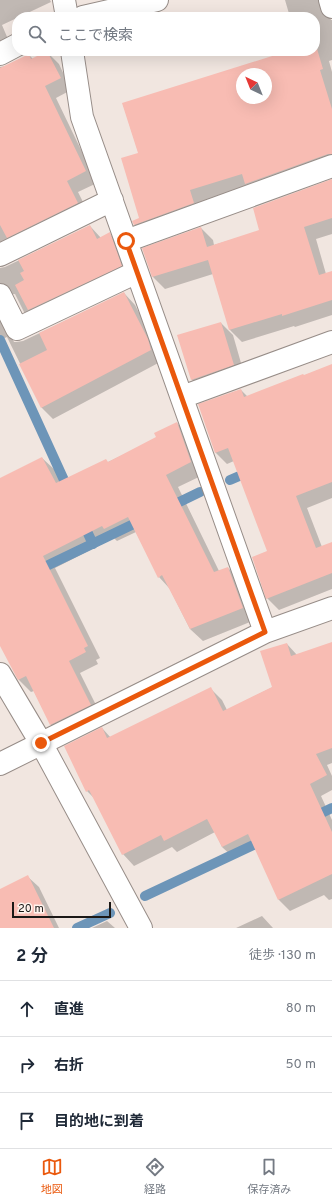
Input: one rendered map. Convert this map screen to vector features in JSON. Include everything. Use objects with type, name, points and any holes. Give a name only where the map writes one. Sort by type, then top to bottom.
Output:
[{"type":"street","points":[[64,0],[67,12]]},
{"type":"street","points":[[105,12],[157,0]]},
{"type":"street","points":[[330,0],[332,7]]},
{"type":"street","points":[[0,54],[12,48]]},
{"type":"street","points":[[73,56],[82,117],[265,632]]},
{"type":"street","points":[[126,241],[332,166]]},
{"type":"street","points":[[0,255],[112,200]]},
{"type":"street","points":[[0,295],[17,329],[137,272]]},
{"type":"street","points":[[182,397],[332,342]]},
{"type":"street","points":[[0,764],[265,632],[332,608]]},
{"type":"street","points":[[0,674],[41,743],[141,928]]},
{"type":"building","points":[[25,56],[30,56],[31,59],[37,56],[50,56],[61,78],[45,86],[86,171],[67,181],[78,203],[7,238],[0,225],[0,68]]},
{"type":"building","points":[[272,56],[319,56],[323,69],[320,70],[332,109],[332,154],[328,154],[245,184],[242,174],[190,190],[194,203],[134,225],[132,221],[139,218],[121,158],[138,153],[122,103]]},
{"type":"building","points":[[332,179],[332,218],[304,227],[319,275],[332,271],[332,300],[282,316],[282,314],[229,330],[208,260],[152,277],[142,248],[201,227],[207,247],[259,230],[253,208]]},
{"type":"building","points":[[90,225],[97,239],[110,232],[122,266],[28,310],[15,285],[24,280],[20,273],[24,271],[18,260]]},
{"type":"building","points":[[124,292],[148,339],[151,350],[41,408],[19,364],[47,350],[39,333]]},
{"type":"building","points":[[221,322],[234,365],[191,380],[177,335]]},
{"type":"building","points":[[332,364],[332,482],[296,496],[316,548],[332,542],[332,573],[266,599],[252,557],[267,551],[228,448],[215,453],[198,404],[241,389],[244,397]]},
{"type":"building","points":[[177,422],[191,462],[166,475],[214,572],[228,567],[243,608],[190,629],[162,575],[158,578],[128,517],[104,529],[102,526],[43,556],[88,646],[84,648],[86,652],[69,661],[91,705],[50,725],[26,676],[18,680],[0,646],[0,478],[42,457],[56,483],[106,459],[108,462],[156,437],[154,433]]},
{"type":"building","points":[[332,642],[332,748],[316,754],[327,775],[310,784],[332,832],[332,874],[278,900],[248,834],[222,847],[207,819],[164,841],[161,835],[122,855],[89,790],[86,792],[64,746],[102,727],[107,738],[211,687],[223,711],[272,687],[260,651],[287,643],[291,656]]},
{"type":"building","points":[[28,875],[54,928],[0,928],[0,889]]},
{"type":"waterway","points":[[0,340],[69,491]]},
{"type":"waterway","points":[[230,480],[251,471]]},
{"type":"waterway","points":[[167,508],[200,492]]},
{"type":"waterway","points":[[36,571],[144,519]]},
{"type":"waterway","points":[[82,521],[93,544]]},
{"type":"waterway","points":[[311,818],[332,808]]},
{"type":"waterway","points":[[145,896],[264,840]]},
{"type":"waterway","points":[[77,928],[110,913]]},
{"type":"route","points":[[41,743],[265,632],[126,241]]}]
